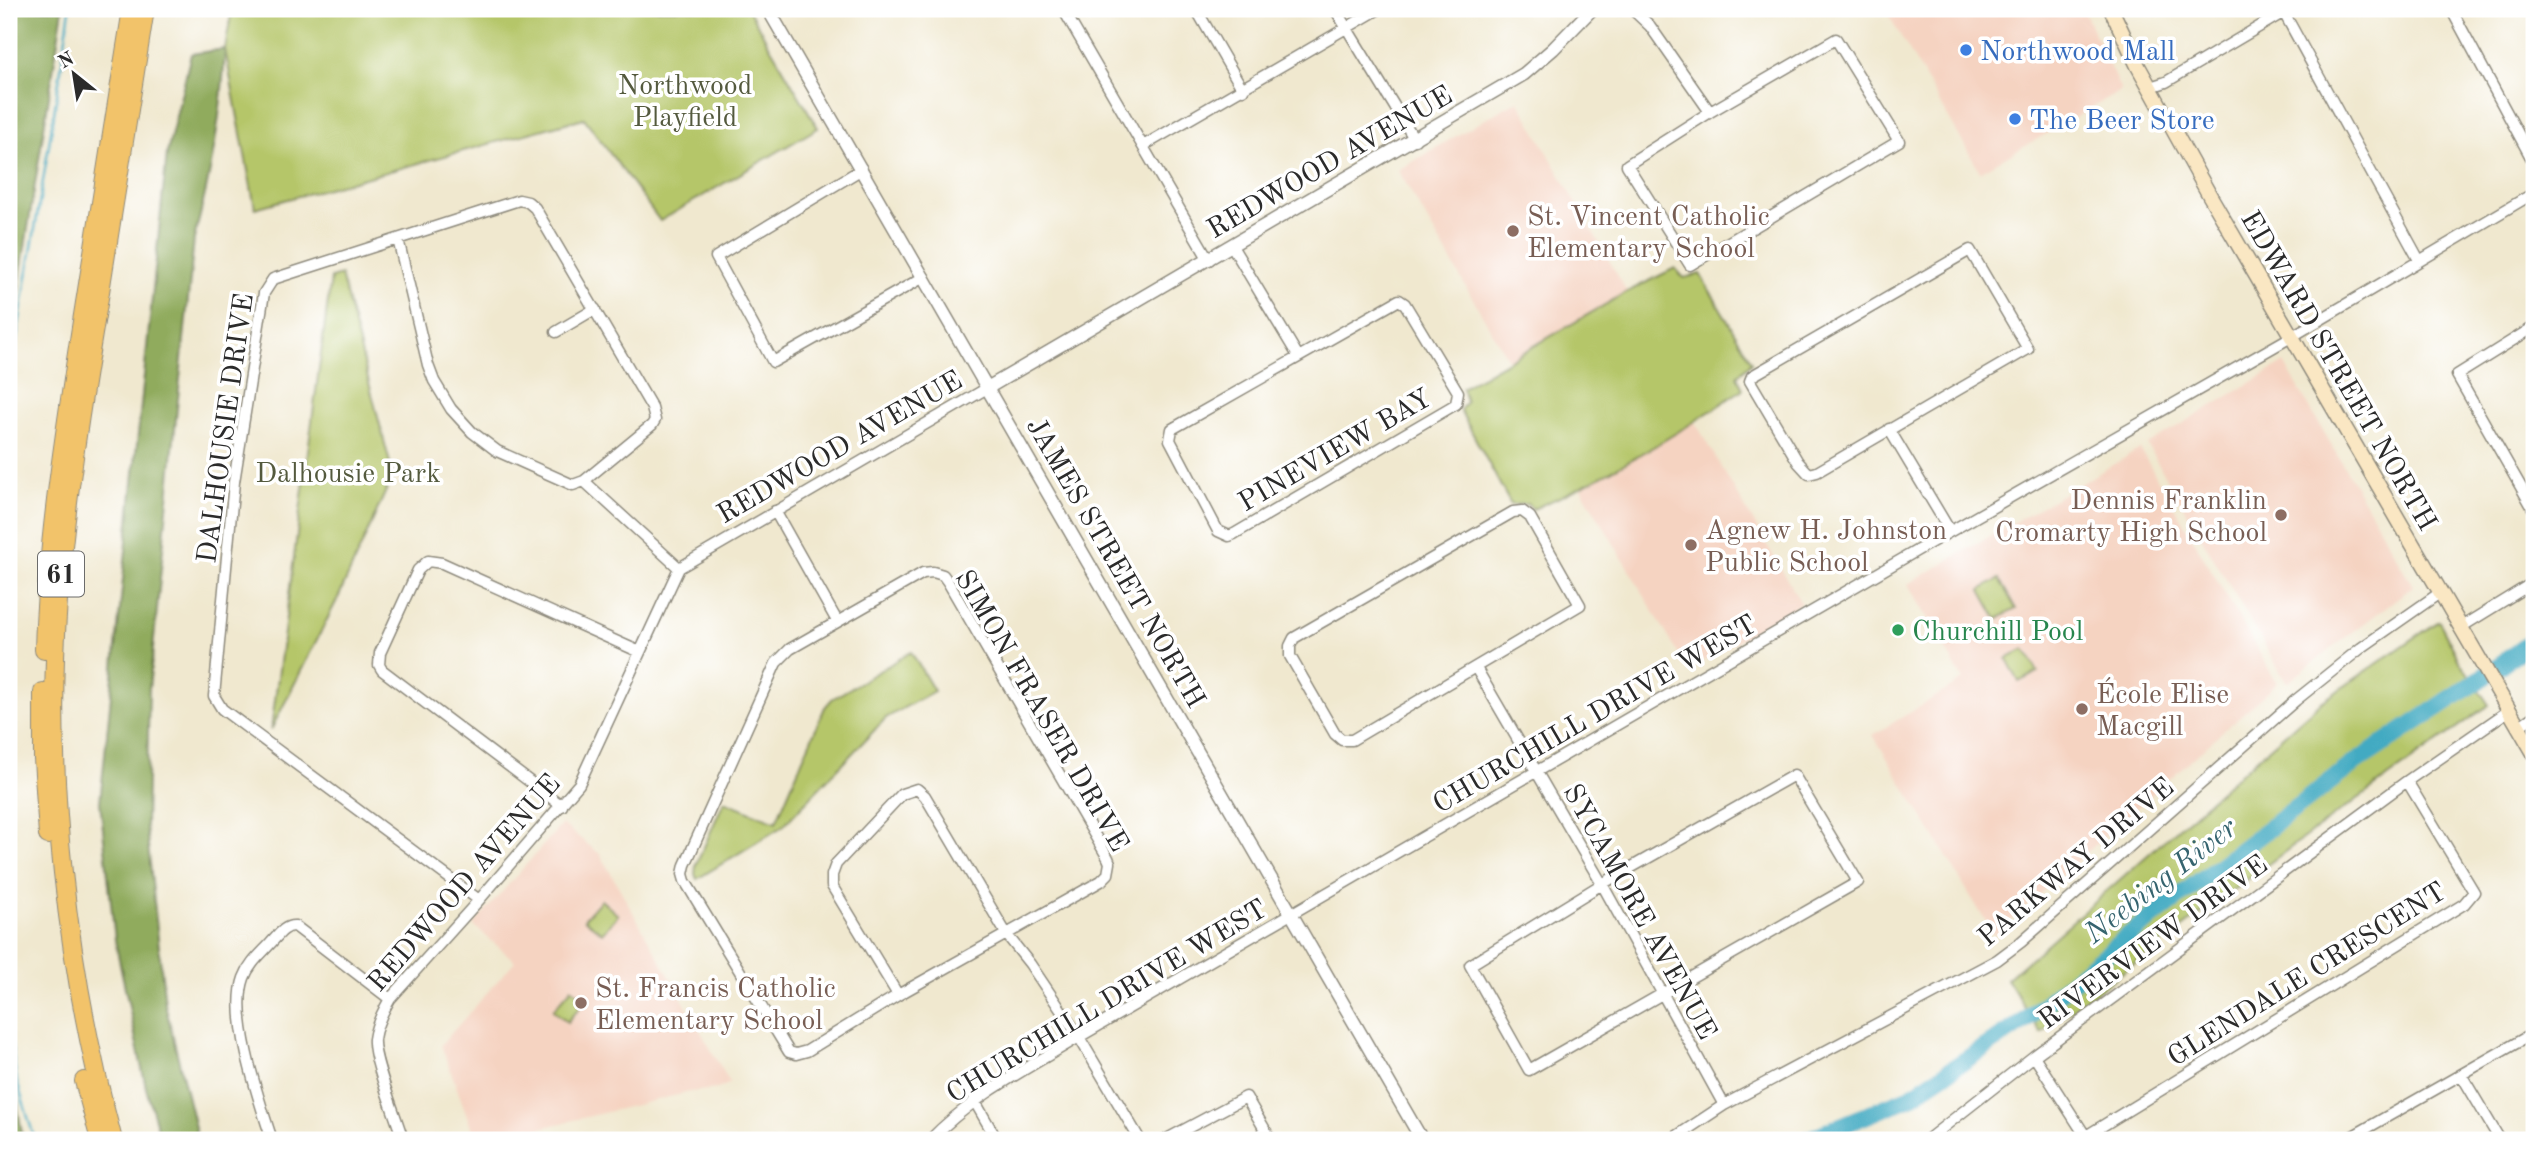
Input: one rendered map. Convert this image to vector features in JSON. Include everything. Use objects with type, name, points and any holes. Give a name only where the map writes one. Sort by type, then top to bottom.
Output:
[{"type":"highway","name":"61","points":[[100,1140],[84,1081],[59,937],[43,759],[44,643],[53,520],[73,376],[132,9]]},
{"type":"highway","name":"61","points":[[113,1140],[96,1080],[69,931],[60,833],[55,684],[58,601],[83,391],[145,9]]},
{"type":"main road","name":"EDWARD STREET NORTH","points":[[2111,9],[2150,87],[2291,337],[2534,753]]},
{"type":"street","name":"JAMES STREET NORTH","points":[[768,9],[1422,1140]]},
{"type":"street","points":[[1063,9],[1209,260]]},
{"type":"street","points":[[1196,9],[1243,90]]},
{"type":"street","points":[[1335,9],[1415,140]]},
{"type":"street","points":[[1143,146],[1379,9]]},
{"type":"street","name":"REDWOOD AVENUE","points":[[403,1140],[374,1048],[376,1029],[390,999],[480,900],[579,784],[680,568],[1524,74],[1592,9]]},
{"type":"street","points":[[1632,9],[1650,26],[1710,112]]},
{"type":"street","points":[[2451,9],[2534,163]]},
{"type":"street","points":[[2150,87],[2165,82],[2283,10],[2419,260]]},
{"type":"street","points":[[1836,39],[1899,141],[1690,265],[1627,165],[1710,112],[1836,39]]},
{"type":"street","points":[[862,169],[716,257],[773,362],[924,277]]},
{"type":"street","name":"CHURCHILL DRIVE WEST","points":[[930,1140],[974,1100],[1079,1037],[1950,531],[2291,337],[2534,192]]},
{"type":"street","name":"DALHOUSIE DRIVE","points":[[480,900],[222,709],[214,696],[234,482],[265,287],[273,279],[519,200],[528,202],[535,208],[652,408],[654,420],[649,429],[584,481]]},
{"type":"street","points":[[398,239],[428,365],[451,409],[472,432],[497,451],[568,484],[584,481],[680,568]]},
{"type":"street","points":[[1232,246],[1298,356]]},
{"type":"street","points":[[1970,250],[2028,349],[1889,429],[1817,472],[1809,474],[1798,462],[1750,381],[1752,376],[1970,250]]},
{"type":"street","name":"PINEVIEW BAY","points":[[1399,300],[1405,304],[1458,393],[1458,398],[1450,409],[1234,534],[1224,535],[1215,526],[1169,435],[1172,429],[1298,356],[1399,300]]},
{"type":"street","points":[[556,332],[595,309]]},
{"type":"street","points":[[2534,327],[2457,376],[2534,510]]},
{"type":"street","points":[[1889,429],[1950,531]]},
{"type":"street","points":[[775,511],[837,621]]},
{"type":"street","points":[[1522,511],[1530,517],[1580,605],[1476,668],[1352,740],[1342,740],[1335,734],[1290,656],[1290,646],[1294,638],[1513,512],[1522,511]]},
{"type":"street","points":[[562,806],[382,670],[379,665],[380,653],[418,570],[428,561],[442,563],[640,652]]},
{"type":"street","name":"SIMON FRASER DRIVE","points":[[923,573],[943,575],[1108,858],[1110,869],[1105,879],[898,995],[807,1051],[796,1054],[789,1052],[683,874],[776,663],[790,649],[837,621],[923,573]]},
{"type":"street","points":[[2461,627],[2534,582]]},
{"type":"street","name":"PARKWAY DRIVE","points":[[1671,1140],[1724,1104],[1997,960],[2021,942],[2296,700],[2441,592]]},
{"type":"street","name":"SYCAMORE AVENUE","points":[[1476,668],[1602,884],[1724,1104]]},
{"type":"street","name":"RIVERVIEW DRIVE","points":[[1930,1140],[2034,1056],[2407,781],[2505,705]]},
{"type":"street","points":[[2518,727],[2534,716]]},
{"type":"street","points":[[1794,775],[1858,882],[1661,993],[1529,1070],[1470,965],[1602,884],[1794,775]]},
{"type":"street","name":"GLENDALE CRESCENT","points":[[2087,1138],[2464,904],[2474,892],[2407,781]]},
{"type":"street","points":[[898,995],[834,888],[832,875],[836,864],[902,794],[917,789],[925,796],[1007,935],[1079,1037],[1140,1140]]},
{"type":"street","points":[[272,1140],[258,1098],[239,1012],[244,977],[250,966],[286,927],[295,926],[390,999]]},
{"type":"street","points":[[2346,1140],[2362,1137],[2534,1033]]},
{"type":"street","points":[[2034,1056],[2087,1138]]},
{"type":"street","points":[[2462,1076],[2500,1140]]},
{"type":"street","points":[[1165,1140],[1245,1097],[1271,1140]]},
{"type":"street","points":[[974,1100],[997,1140]]},
{"type":"shaded area","points":[[1885,9],[2083,9],[2121,91],[1980,172]]},
{"type":"shaded area","name":"St. Vincent Catholic Elementary School","points":[[1518,100],[1627,292],[1509,361],[1398,170]]},
{"type":"shaded area","name":"Dennis Franklin Cromarty High School","points":[[2284,363],[2413,586],[2287,683],[2147,445]]},
{"type":"shaded area","name":"Agnew H. Johnston Public School","points":[[1695,422],[1801,603],[1688,670],[1581,488]]},
{"type":"shaded area","name":"École Elise Macgill","points":[[2140,449],[2277,683],[1994,935],[1873,735],[1963,680],[1908,584]]},
{"type":"shaded area","name":"St. Francis Catholic Elementary School","points":[[562,824],[600,854],[730,1083],[718,1089],[690,1092],[537,1129],[518,1140],[476,1140],[441,1045],[515,961],[473,925]]},
{"type":"green space","points":[[9,9],[63,9],[9,347]]},
{"type":"green space","name":"Northwood Playfield","points":[[232,9],[748,9],[818,128],[660,221],[584,118],[255,208],[225,49]]},
{"type":"green space","points":[[225,49],[215,145],[194,239],[149,689],[146,826],[165,1004],[198,1140],[161,1140],[146,1088],[115,940],[100,802],[167,153],[191,54]]},
{"type":"green space","points":[[1675,268],[1684,278],[1700,274],[1752,362],[1737,376],[1743,389],[1667,439],[1588,483],[1533,509],[1527,504],[1511,505],[1460,410],[1466,402],[1462,388],[1627,292]]},
{"type":"green space","name":"Dalhousie Park","points":[[341,275],[393,475],[340,594],[271,730],[331,278]]},
{"type":"green space","points":[[1999,579],[2016,609],[1997,619],[1981,590]]},
{"type":"green space","points":[[2439,621],[2459,660],[2489,705],[2302,839],[2041,1033],[2007,979],[2320,703]]},
{"type":"green space","points":[[2025,649],[2038,672],[2019,682],[2007,659]]},
{"type":"green space","points":[[911,652],[934,691],[886,718],[783,826],[697,879],[696,865],[724,801],[776,822],[825,707],[832,699]]},
{"type":"green space","points":[[601,900],[618,915],[602,933],[584,919]]},
{"type":"green space","points":[[572,988],[586,1000],[567,1022],[553,1010]]},
{"type":"green space","points":[[9,1052],[23,1140],[9,1140]]},
{"type":"waterway","points":[[9,386],[70,9]]},
{"type":"waterway","name":"Neebing River","points":[[1807,1140],[1908,1098],[2023,1022],[2129,935],[2352,765],[2534,640]]},
{"type":"waterway","points":[[9,1031],[17,1082],[35,1140]]},
{"type":"place","name":"Northwood Mall","points":[[1966,50]]},
{"type":"place","name":"The Beer Store","points":[[2015,119]]},
{"type":"place","name":"St. Vincent Catholic Elementary School","points":[[1513,231]]},
{"type":"place","name":"Dennis Franklin Cromarty High School","points":[[2281,515]]},
{"type":"place","name":"Agnew H. Johnston Public School","points":[[1691,545]]},
{"type":"place","name":"Churchill Pool","points":[[1898,630]]},
{"type":"place","name":"École Elise Macgill","points":[[2082,709]]},
{"type":"place","name":"St. Francis Catholic Elementary School","points":[[581,1003]]}]
